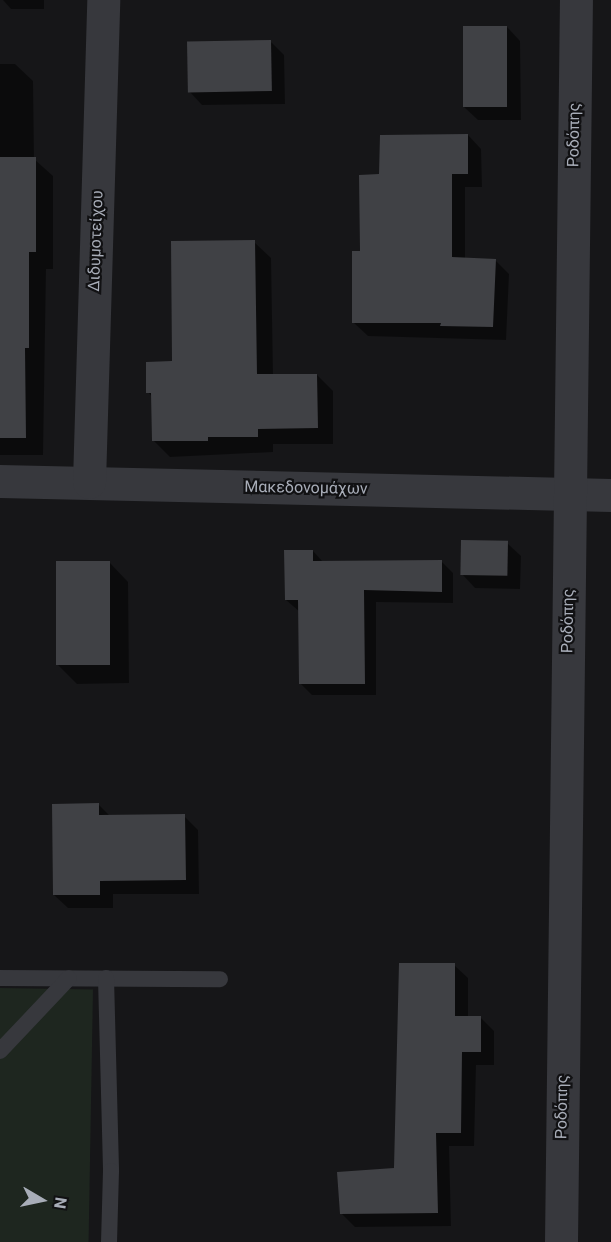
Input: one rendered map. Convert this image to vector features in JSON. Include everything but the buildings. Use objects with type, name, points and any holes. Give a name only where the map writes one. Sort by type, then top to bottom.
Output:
[{"type":"street","name":"Διδυμοτείχου","points":[[89,482],[103,0]]},
{"type":"street","name":"Ροδόπης","points":[[561,1242],[576,0]]},
{"type":"street","name":"Μακεδονομάχων","points":[[0,481],[611,495]]},
{"type":"lane","points":[[0,978],[220,979]]},
{"type":"lane","points":[[0,1051],[69,978]]},
{"type":"lane","points":[[106,978],[111,1171],[109,1242]]},
{"type":"shaded area","points":[[0,988],[93,990],[89,1242],[0,1242]]}]
